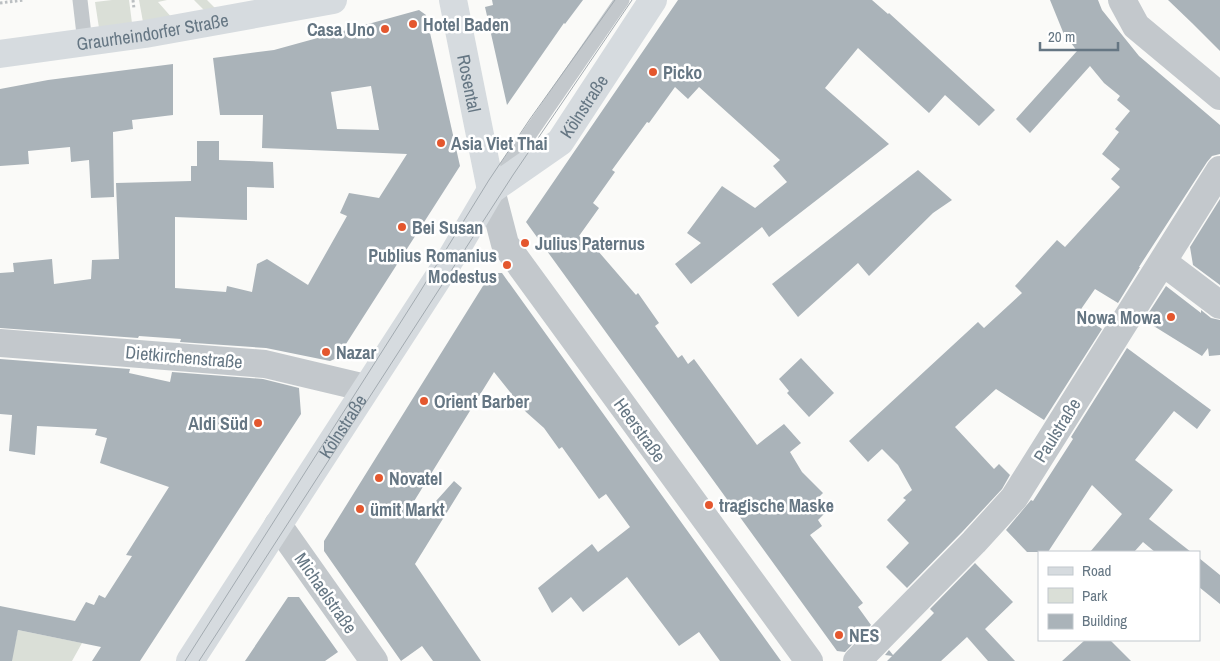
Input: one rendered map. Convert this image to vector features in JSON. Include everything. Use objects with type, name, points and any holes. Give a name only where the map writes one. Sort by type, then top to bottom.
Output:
[{"type":"street","name":"Graurheindorfer Straße","points":[[0,54],[85,43],[333,0]]},
{"type":"street","name":"Rosental","points":[[453,0],[489,178]]},
{"type":"street","name":"Kölnstraße","points":[[190,661],[454,253],[489,178],[560,142],[652,0]]},
{"type":"street","points":[[1122,0],[1136,26],[1220,96]]},
{"type":"street","name":"Paulstraße","points":[[858,661],[974,542],[1014,498],[1220,170]]},
{"type":"street","name":"Heerstraße","points":[[489,178],[505,244],[809,661]]},
{"type":"street","points":[[1163,262],[1220,305]]},
{"type":"street","name":"Dietkirchenstraße","points":[[0,343],[265,364],[366,388]]},
{"type":"street","name":"Michaelstraße","points":[[278,525],[374,661]]},
{"type":"lane","points":[[80,0],[85,43]]},
{"type":"lane","points":[[489,178],[622,0]]},
{"type":"path","points":[[0,3],[24,0]]},
{"type":"green space","points":[[129,0],[132,23],[99,28],[95,2]]},
{"type":"green space","points":[[139,0],[167,0],[158,2],[173,19],[143,22]]},
{"type":"green space","points":[[194,0],[207,0],[219,12],[207,13]]},
{"type":"green space","points":[[18,630],[82,643],[72,661],[0,661],[0,640],[15,643]]},
{"type":"building","points":[[492,0],[583,0],[564,23],[507,105],[485,7],[493,5]]},
{"type":"building","points":[[678,0],[872,0],[889,13],[995,110],[979,126],[945,95],[929,113],[858,48],[825,88],[889,144],[769,237],[762,227],[691,284],[675,264],[701,243],[687,233],[722,186],[755,208],[787,182],[773,166],[780,160],[699,87],[688,99],[675,87],[612,170],[615,172],[593,203],[599,208],[579,236],[598,251],[636,295],[638,293],[659,323],[655,326],[678,358],[682,355],[688,364],[694,359],[757,445],[784,424],[801,443],[790,452],[802,472],[823,493],[815,501],[826,512],[818,520],[822,526],[810,535],[863,603],[858,607],[871,625],[845,652],[837,651],[526,222]]},
{"type":"building","points":[[1050,0],[1098,0],[1102,10],[1139,56],[1220,125],[1220,154],[1212,156],[1207,162],[1118,303],[1095,289],[1079,312],[1102,329],[1044,420],[996,389],[955,427],[994,469],[999,464],[1010,475],[1002,489],[907,588],[886,567],[909,543],[887,520],[906,500],[903,498],[912,490],[898,465],[882,449],[868,462],[849,441],[978,322],[984,328],[1022,293],[1015,286],[1057,240],[1065,247],[1120,187],[1111,179],[1120,169],[1102,154],[1119,132],[1115,129],[1130,111],[1117,100],[1120,96],[1104,83],[1090,66],[1030,133],[1016,119],[1077,51],[1063,32]]},
{"type":"building","points":[[1168,0],[1220,0],[1220,51],[1192,23]]},
{"type":"building","points":[[419,10],[426,15],[460,166],[337,358],[330,361],[266,348],[180,342],[181,339],[139,336],[138,338],[0,328],[0,273],[14,272],[13,263],[52,259],[54,284],[91,279],[92,260],[119,259],[116,183],[191,181],[191,166],[197,166],[197,141],[219,141],[219,160],[273,162],[274,188],[247,187],[247,220],[175,217],[175,288],[226,292],[227,286],[252,292],[257,264],[267,259],[308,285],[347,216],[340,213],[349,193],[379,198],[407,154],[262,148],[263,115],[220,115],[213,58],[274,50]],"holes":[[[371,86],[379,130],[337,129],[331,92]]]},
{"type":"building","points":[[173,64],[173,115],[132,120],[133,129],[113,132],[114,197],[91,198],[89,160],[71,162],[70,147],[28,151],[29,164],[0,166],[0,89],[48,80]]},
{"type":"building","points":[[918,170],[952,200],[933,213],[869,276],[858,263],[798,317],[772,284]]},
{"type":"building","points":[[1220,199],[1220,285],[1193,265],[1190,247]]},
{"type":"building","points":[[491,273],[502,273],[781,661],[720,661],[699,632],[679,646],[627,577],[583,612],[571,597],[552,613],[538,588],[592,544],[598,552],[630,527],[606,494],[599,499],[562,447],[559,449],[544,428],[526,412],[494,372],[408,511],[419,520],[454,481],[462,488],[415,564],[481,661],[433,661],[422,646],[401,661],[324,551],[324,541]]},
{"type":"building","points":[[1166,286],[1201,313],[1201,310],[1211,318],[1220,320],[1220,355],[1209,356],[1208,348],[1202,356],[1144,320]]},
{"type":"building","points":[[1127,348],[1211,410],[1197,429],[1174,411],[1135,460],[1173,490],[1149,519],[1190,551],[1154,551],[1143,542],[1135,551],[1091,551],[1122,514],[1092,485],[1049,551],[1027,552],[1006,530],[1031,500],[1033,501],[1073,439],[1071,437]]},
{"type":"building","points":[[801,358],[834,393],[809,417],[787,393],[789,391],[779,379]]},
{"type":"building","points":[[0,359],[130,369],[129,373],[170,382],[172,372],[263,379],[299,388],[301,414],[140,661],[92,661],[101,647],[18,630],[12,661],[0,661],[0,606],[75,621],[86,602],[94,605],[99,595],[105,598],[132,556],[126,555],[169,487],[100,463],[107,438],[95,435],[97,429],[37,426],[35,455],[9,451],[12,415],[0,414]]},
{"type":"building","points":[[1200,559],[1220,575],[1220,604],[1200,588]]},
{"type":"building","points":[[975,563],[1013,602],[985,629],[1015,661],[988,661],[967,637],[941,661],[887,661],[892,656],[885,655],[889,650],[893,655],[934,613],[930,609]]},
{"type":"building","points":[[288,597],[299,597],[338,652],[325,661],[245,661]]},
{"type":"building","points":[[1084,641],[1111,641],[1131,661],[1062,661]]},
{"type":"tram line","points":[[185,661],[489,180],[615,0]]},
{"type":"tram line","points":[[199,661],[513,175],[632,0]]},
{"type":"place","name":"Hotel Baden","points":[[413,24]]},
{"type":"place","name":"Casa Uno","points":[[385,29]]},
{"type":"place","name":"Picko","points":[[653,72]]},
{"type":"place","name":"Asia Viet Thai","points":[[441,143]]},
{"type":"place","name":"Bei Susan","points":[[402,227]]},
{"type":"place","name":"Julius Paternus","points":[[525,243]]},
{"type":"place","name":"Publius Romanius Modestus","points":[[507,265]]},
{"type":"place","name":"Nowa Mowa","points":[[1171,317]]},
{"type":"place","name":"Nazar","points":[[326,352]]},
{"type":"place","name":"Orient Barber","points":[[424,401]]},
{"type":"place","name":"Aldi Süd","points":[[258,423]]},
{"type":"place","name":"Novatel","points":[[379,478]]},
{"type":"place","name":"tragische Maske","points":[[709,505]]},
{"type":"place","name":"ümit Markt","points":[[360,509]]},
{"type":"place","name":"NES","points":[[839,635]]}]
